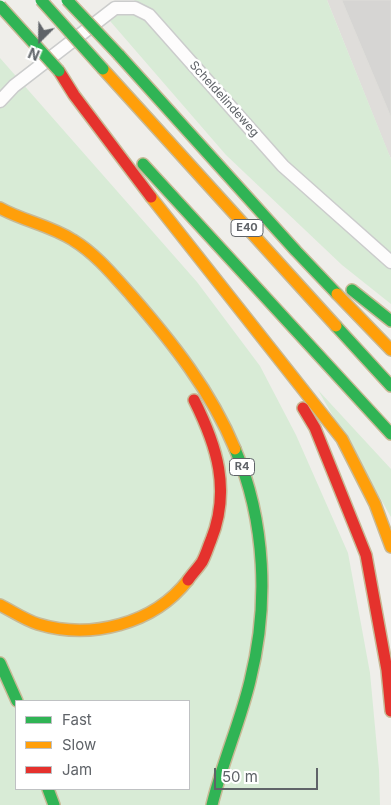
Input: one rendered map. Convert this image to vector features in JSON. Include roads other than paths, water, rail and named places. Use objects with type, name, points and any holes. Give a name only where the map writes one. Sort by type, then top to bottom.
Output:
[{"type":"highway","name":"E40","points":[[41,0],[391,386]]},
{"type":"highway","points":[[66,0],[119,55],[296,251],[391,350]]},
{"type":"highway","name":"E40","points":[[0,6],[59,71],[76,93],[391,434]]},
{"type":"highway","points":[[76,93],[250,324],[342,439],[375,504],[391,547]]},
{"type":"highway","points":[[217,165],[333,275],[391,321]]},
{"type":"highway","name":"R4","points":[[0,208],[8,213],[65,234],[85,247],[101,261],[188,364],[230,435],[243,470],[254,510],[260,546],[263,591],[260,630],[245,704],[226,757],[212,805]]},
{"type":"highway","points":[[250,324],[316,428],[366,555],[387,670],[391,711]]},
{"type":"highway","name":"R4","points":[[0,605],[30,622],[60,630],[92,631],[120,626],[143,617],[166,603],[187,584],[202,562],[213,538],[220,509],[222,482],[217,454],[204,420],[189,390]]},
{"type":"highway","points":[[0,663],[17,700]]},
{"type":"highway","points":[[48,790],[54,805]]},
{"type":"street","name":"Scheldelindeweg","points":[[0,101],[14,86],[115,8],[134,8],[149,15],[283,166],[391,262]]}]
